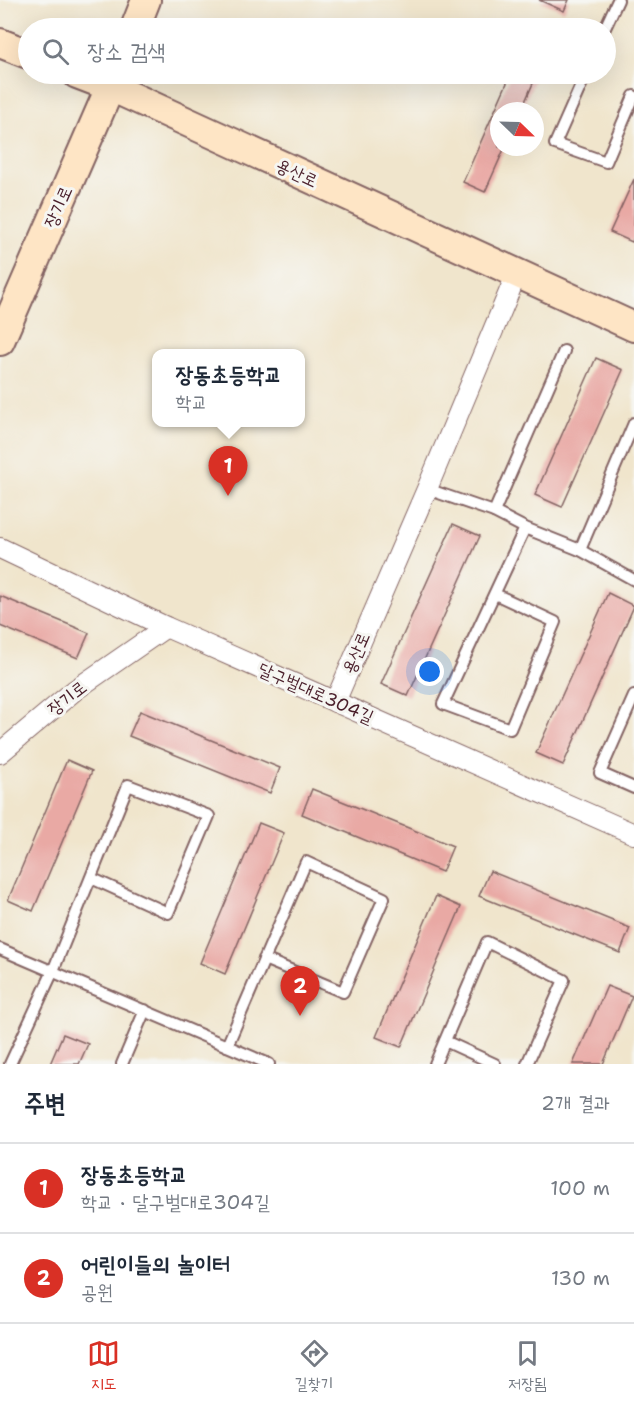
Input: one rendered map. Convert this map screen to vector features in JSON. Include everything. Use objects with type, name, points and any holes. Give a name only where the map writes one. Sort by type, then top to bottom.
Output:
[{"type":"main road","points":[[139,18],[146,0]]},
{"type":"main road","points":[[0,43],[18,50]]},
{"type":"main road","name":"장기로","points":[[0,341],[112,84]]},
{"type":"main road","name":"용산로","points":[[122,84],[634,327]]},
{"type":"street","name":"용산로","points":[[335,702],[517,273]]},
{"type":"street","name":"달구벌대로304길","points":[[0,548],[166,627],[634,834]]},
{"type":"street","name":"장기로","points":[[0,753],[75,690],[166,627]]},
{"type":"lane","points":[[610,18],[618,0]]},
{"type":"lane","points":[[582,84],[555,144],[606,162],[634,96]]},
{"type":"lane","points":[[494,512],[564,351]]},
{"type":"lane","points":[[580,550],[629,448],[634,423]]},
{"type":"lane","points":[[427,489],[494,512],[525,528],[580,550],[634,580]]},
{"type":"lane","points":[[495,594],[555,622],[510,729],[443,704],[525,528]]},
{"type":"lane","points":[[634,696],[600,773],[634,788]]},
{"type":"lane","points":[[10,1064],[53,970],[129,785],[209,816],[168,914],[91,878]]},
{"type":"lane","points":[[227,1046],[264,959],[306,861],[384,898],[343,992],[264,959]]},
{"type":"lane","points":[[435,1064],[487,942],[564,980],[527,1064]]},
{"type":"lane","points":[[0,949],[269,1064]]},
{"type":"lane","points":[[122,1064],[145,1010]]},
{"type":"lane","points":[[445,1041],[495,1064]]},
{"type":"building","points":[[539,0],[569,0],[564,11]]},
{"type":"building","points":[[507,84],[533,84],[525,102],[499,102]]},
{"type":"building","points":[[490,121],[490,156],[501,156],[485,192],[463,182]]},
{"type":"building","points":[[634,179],[634,238],[632,242],[610,232]]},
{"type":"building","points":[[596,358],[623,370],[562,507],[535,495]]},
{"type":"building","points":[[453,524],[480,536],[408,696],[381,684]]},
{"type":"building","points":[[608,593],[634,606],[563,765],[536,753]]},
{"type":"building","points":[[0,596],[89,633],[78,658],[0,626]]},
{"type":"building","points":[[140,711],[280,768],[270,793],[129,736]]},
{"type":"building","points":[[67,760],[92,771],[33,911],[8,900]]},
{"type":"building","points":[[312,789],[453,846],[442,872],[302,814]]},
{"type":"building","points":[[259,823],[284,833],[225,974],[200,963]]},
{"type":"building","points":[[490,871],[630,928],[620,953],[479,896]]},
{"type":"building","points":[[436,896],[461,907],[401,1047],[376,1037]]},
{"type":"building","points":[[607,986],[632,996],[603,1064],[573,1064]]},
{"type":"building","points":[[63,1034],[88,1044],[79,1064],[50,1064]]},
{"type":"place","name":"장동초등학교","points":[[228,496]]},
{"type":"place","name":"어린이들의 놀이터","points":[[300,1016]]}]
